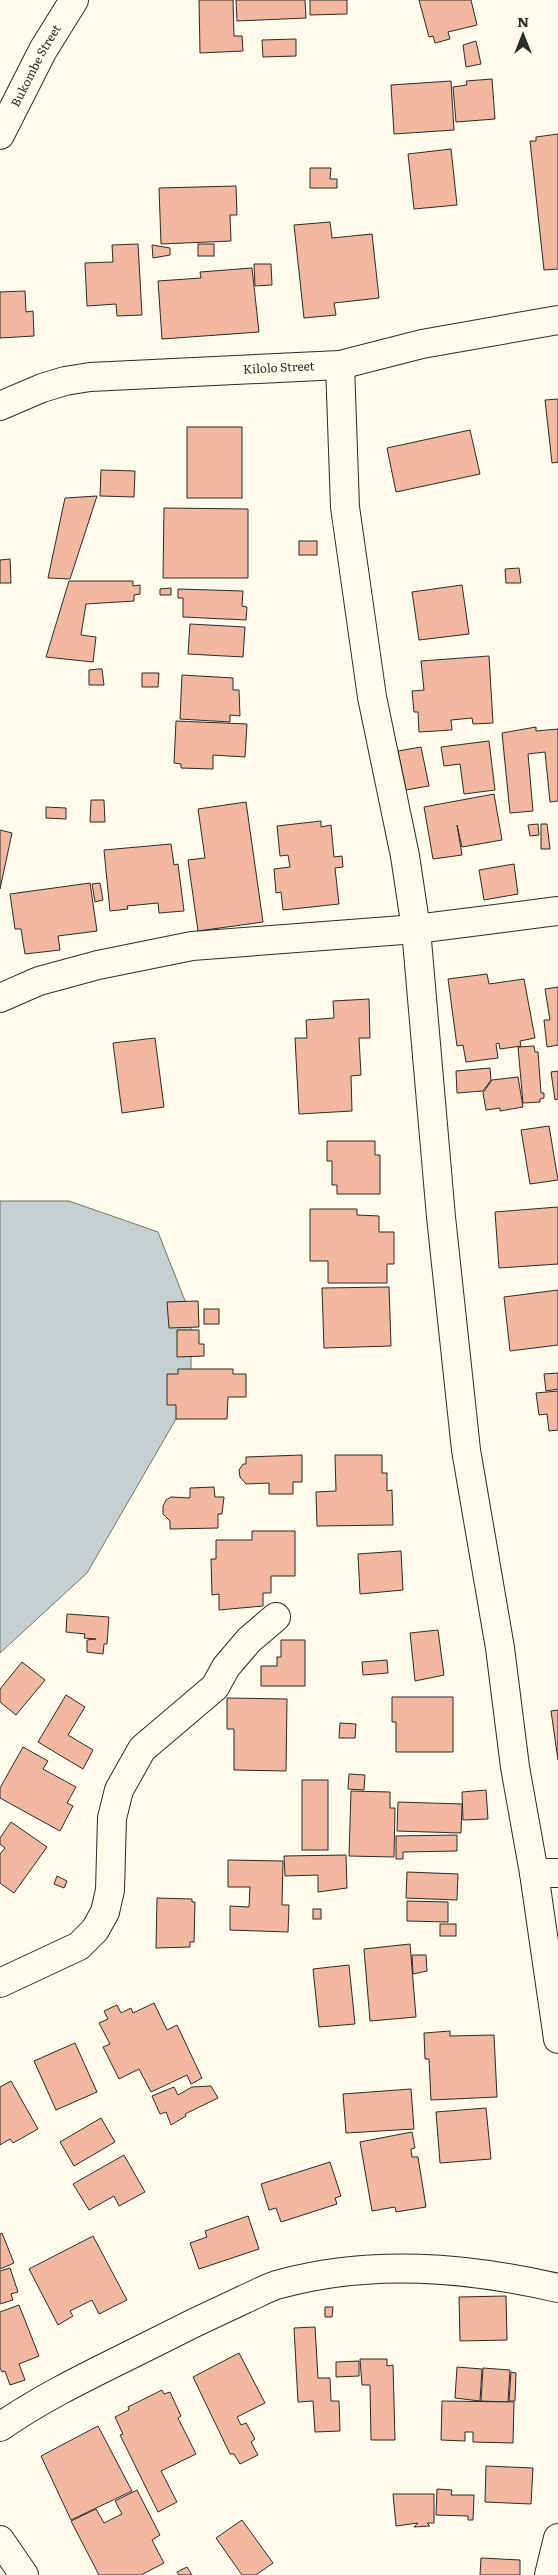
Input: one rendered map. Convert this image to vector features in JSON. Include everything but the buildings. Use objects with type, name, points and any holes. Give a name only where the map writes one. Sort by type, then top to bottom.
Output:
[{"type":"street","name":"Bukombe Street","points":[[0,135],[43,50],[74,0]]},
{"type":"street","name":"Kilolo Street","points":[[1,404],[50,385],[90,377],[340,365],[422,344],[558,320]]},
{"type":"street","points":[[340,365],[345,507],[372,697],[405,856],[416,929],[441,1217],[466,1450],[500,1648],[515,1767],[546,1873],[558,2039]]},
{"type":"street","points":[[0,998],[39,981],[164,950],[192,946],[416,929],[558,911]]},
{"type":"street","points":[[0,1983],[80,1946],[95,1930],[105,1912],[110,1890],[112,1818],[119,1790],[142,1749],[215,1687],[226,1667],[249,1640],[276,1617]]},
{"type":"street","points":[[0,2427],[58,2390],[214,2313],[278,2285],[327,2274],[386,2268],[429,2268],[507,2277],[558,2288]]},
{"type":"street","points":[[549,2575],[558,2538]]},
{"type":"street","points":[[0,2540],[24,2575]]},
{"type":"shaded area","points":[[0,1201],[69,1201],[158,1232],[191,1316],[191,1393],[87,1573],[0,1653]]}]
